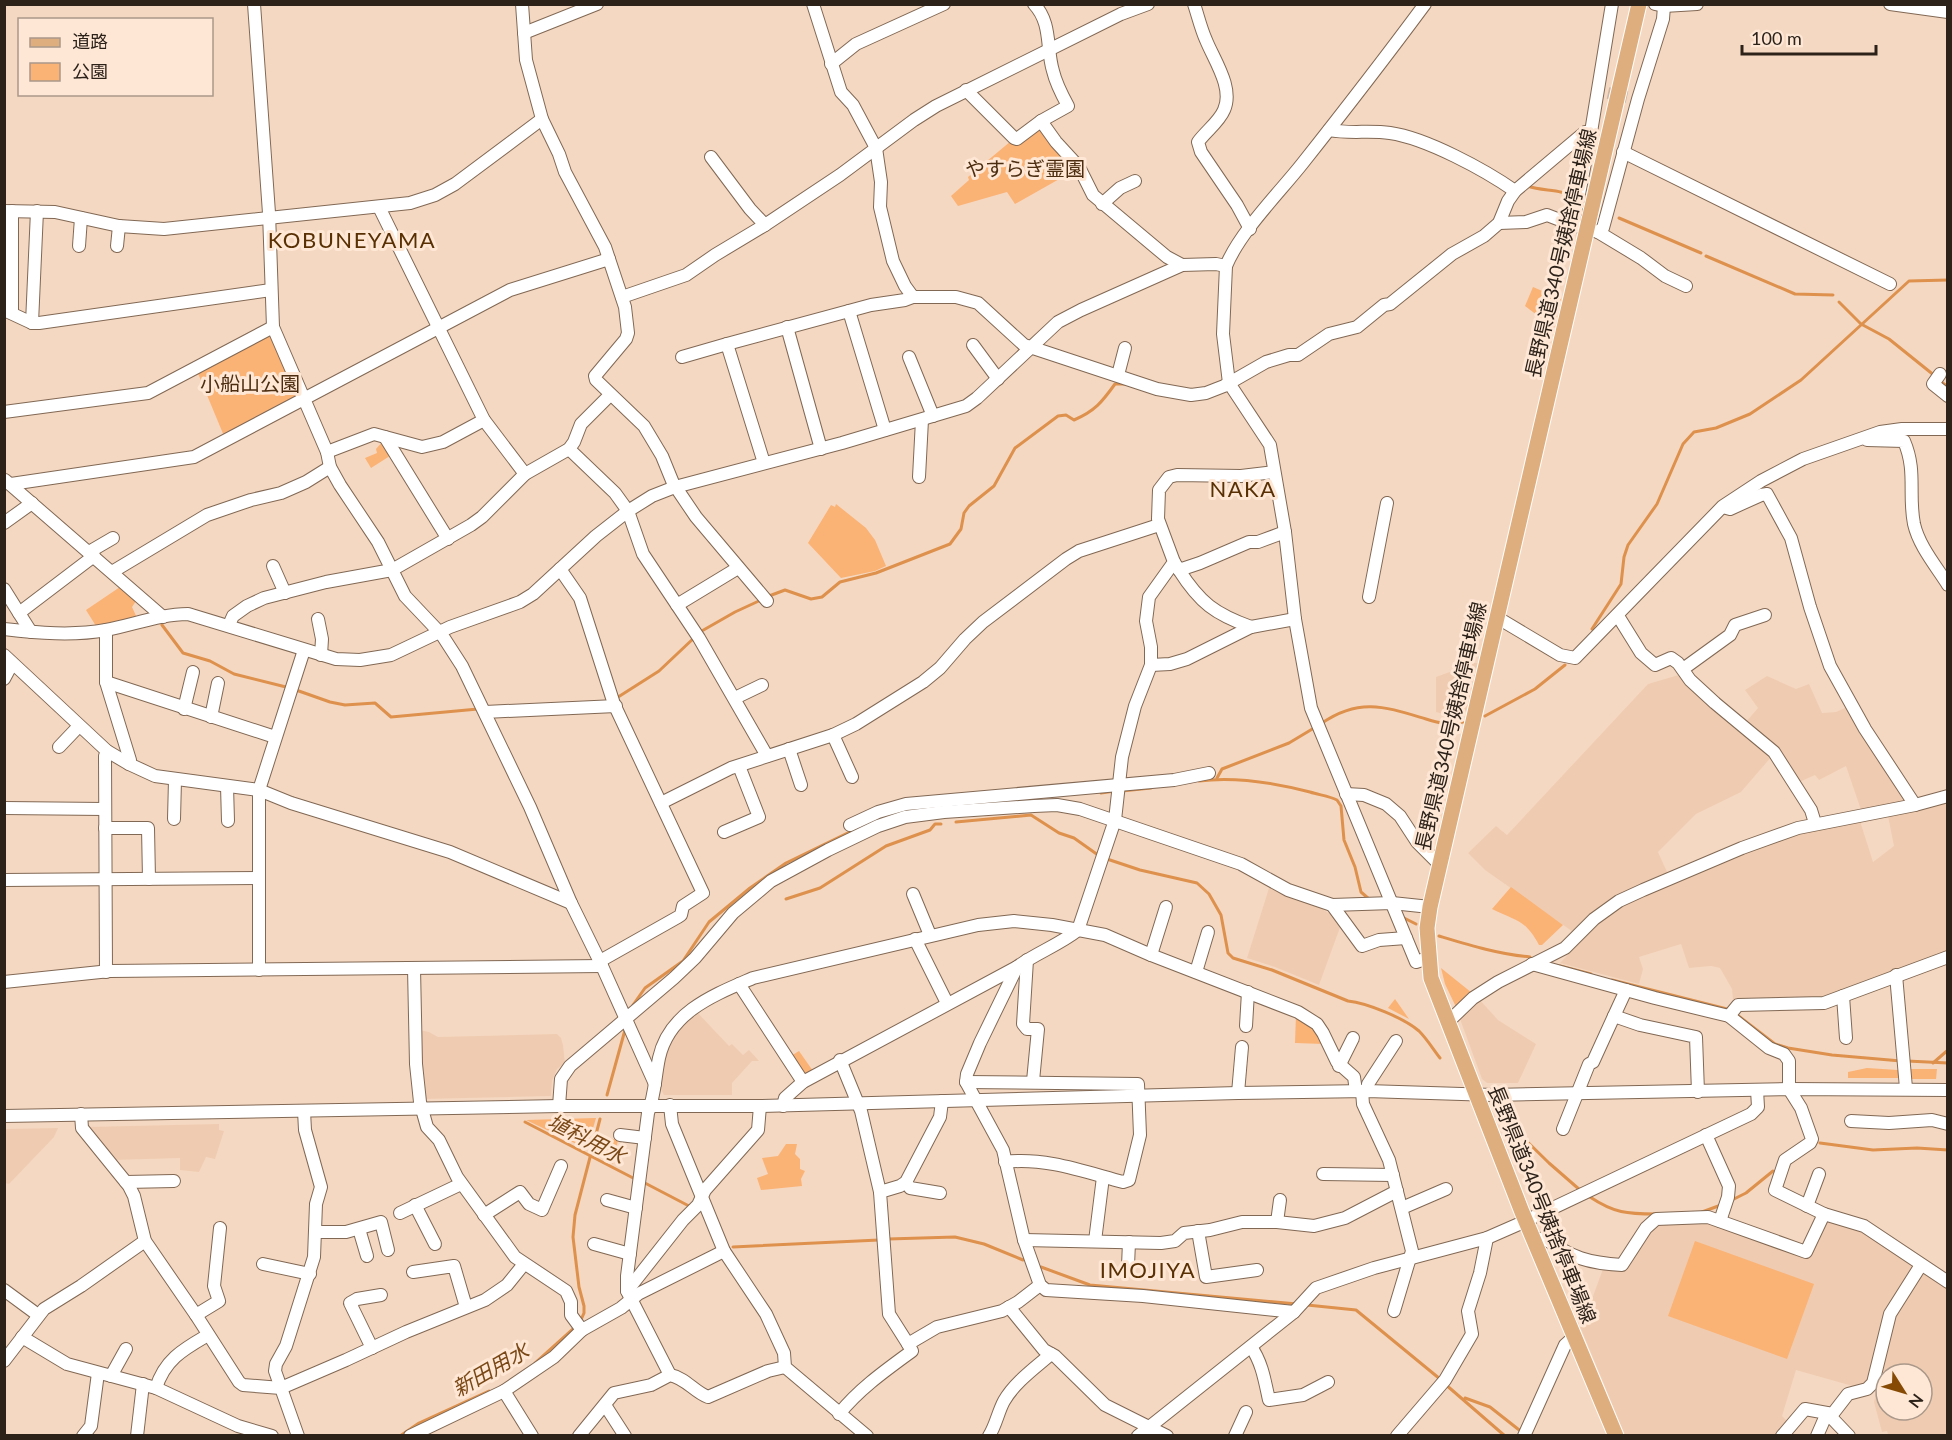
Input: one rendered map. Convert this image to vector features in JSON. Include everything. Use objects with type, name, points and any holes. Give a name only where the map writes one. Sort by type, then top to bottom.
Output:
[{"type":"main road","name":"長野県道340号姨捨停車場線","points":[[1616,1436],[1526,1221],[1431,978],[1427,928],[1496,620],[1542,399],[1586,229],[1639,4]]},
{"type":"street","points":[[254,4],[269,218],[273,327],[327,452],[330,467],[378,542],[405,596],[439,632],[462,666],[530,807],[571,903],[655,1084]]},
{"type":"street","points":[[522,4],[526,60],[542,119],[565,172],[605,248],[622,297],[627,323],[626,339],[596,376],[596,380],[644,426],[662,456],[675,487],[696,517],[767,601]]},
{"type":"street","points":[[524,33],[597,4]]},
{"type":"street","points":[[813,4],[841,92],[853,105],[876,148],[881,182],[880,207],[893,261],[913,297]]},
{"type":"street","points":[[831,64],[856,44],[944,4]]},
{"type":"street","points":[[966,90],[1017,139],[1041,121],[1068,106],[1052,70],[1047,27],[1034,4]]},
{"type":"street","points":[[622,297],[686,275],[840,175],[914,120],[966,90],[1121,14],[1148,4]]},
{"type":"street","points":[[1194,4],[1205,38],[1224,81],[1227,98],[1220,118],[1197,142],[1250,229]]},
{"type":"street","points":[[1425,4],[1250,229],[1226,266],[1223,334],[1229,382],[1270,445],[1285,532],[1295,620],[1307,692],[1318,725],[1416,962],[1428,958]]},
{"type":"street","points":[[1586,229],[1591,132],[1603,92],[1612,4]]},
{"type":"street","points":[[1586,229],[1603,228],[1623,152],[1633,98],[1663,19],[1659,5],[1697,4]]},
{"type":"street","points":[[1890,4],[1947,12]]},
{"type":"street","points":[[270,290],[32,323],[8,312],[8,211],[55,212],[119,226],[164,229],[410,203],[435,195],[455,184],[542,119]]},
{"type":"street","points":[[1041,121],[1056,142],[1079,167],[1093,195],[1167,257],[1182,265]]},
{"type":"street","points":[[1329,130],[1390,133],[1407,137],[1489,173],[1515,191]]},
{"type":"street","points":[[682,357],[849,311],[913,297],[956,297],[978,303],[1024,345],[1157,390],[1191,395],[1206,393],[1266,362],[1289,355],[1298,355],[1329,334],[1357,327],[1452,254],[1484,236],[1499,223],[1515,191],[1585,132]]},
{"type":"street","points":[[1623,152],[1890,284]]},
{"type":"street","points":[[711,157],[765,225]]},
{"type":"street","points":[[1102,204],[1120,188],[1135,181]]},
{"type":"street","points":[[379,207],[484,420],[525,474]]},
{"type":"street","points":[[32,323],[37,211]]},
{"type":"street","points":[[1499,223],[1526,222],[1547,215],[1586,229],[1641,258],[1665,276],[1686,286]]},
{"type":"street","points":[[79,246],[81,218]]},
{"type":"street","points":[[117,246],[119,226]]},
{"type":"street","points":[[7,482],[194,457],[510,290],[609,259]]},
{"type":"street","points":[[4,629],[84,633],[188,614],[336,659],[360,660],[391,655],[439,632],[520,602],[533,594],[596,536],[652,496],[675,487],[966,406],[977,399],[1058,322],[1182,265],[1226,266]]},
{"type":"street","points":[[849,311],[885,430]]},
{"type":"street","points":[[4,412],[148,393],[273,327]]},
{"type":"street","points":[[788,327],[821,448]]},
{"type":"street","points":[[727,344],[764,463]]},
{"type":"street","points":[[974,345],[998,379]]},
{"type":"street","points":[[1118,375],[1125,348]]},
{"type":"street","points":[[909,357],[927,418],[919,477]]},
{"type":"street","points":[[1937,379],[1947,396]]},
{"type":"street","points":[[229,625],[233,616],[264,598],[326,582],[392,570],[448,539],[482,517],[525,474],[569,448],[581,424],[610,395]]},
{"type":"street","points":[[327,452],[374,434],[422,447],[443,442],[484,420]]},
{"type":"street","points":[[1496,620],[1503,621],[1560,655],[1575,658],[1723,507],[1761,481],[1803,459],[1880,432],[1902,429],[1947,429]]},
{"type":"street","points":[[385,437],[448,539]]},
{"type":"street","points":[[1861,439],[1904,441],[1912,470],[1914,525],[1918,537],[1947,585]]},
{"type":"street","points":[[569,448],[615,494],[628,511],[643,554],[697,634],[767,756]]},
{"type":"street","points":[[112,572],[207,515],[251,500],[281,493],[306,482],[330,467]]},
{"type":"street","points":[[1251,627],[1210,607],[1193,591],[1177,566],[1159,525],[1159,490],[1169,477],[1193,474],[1241,476],[1274,472]]},
{"type":"street","points":[[7,482],[30,505],[164,617]]},
{"type":"street","points":[[1723,507],[1730,509],[1767,494],[1791,538],[1810,607],[1830,666],[1864,729],[1915,806]]},
{"type":"street","points":[[1370,597],[1387,502]]},
{"type":"street","points":[[4,524],[30,505]]},
{"type":"street","points":[[661,803],[739,766],[833,735],[855,724],[923,682],[940,668],[983,622],[1066,559],[1079,551],[1159,525]]},
{"type":"street","points":[[783,1106],[785,1098],[803,1082],[840,1060],[1022,964],[1065,940],[1078,930],[1115,820],[1122,757],[1135,706],[1151,665],[1151,647],[1146,621],[1149,597],[1177,566],[1200,563],[1249,542],[1258,542],[1285,532]]},
{"type":"street","points":[[19,613],[113,538]]},
{"type":"street","points":[[273,566],[285,592]]},
{"type":"street","points":[[677,605],[738,568]]},
{"type":"street","points":[[4,982],[106,972],[601,964],[681,915],[683,906],[703,893],[614,702],[580,598],[560,569]]},
{"type":"street","points":[[4,589],[31,632]]},
{"type":"street","points":[[1683,669],[1730,634],[1735,625],[1765,615]]},
{"type":"street","points":[[1618,616],[1641,653],[1655,664],[1671,658],[1678,663],[1690,680],[1706,695],[1774,752],[1810,810],[1815,823]]},
{"type":"street","points":[[318,619],[322,639],[321,655]]},
{"type":"street","points":[[1151,665],[1170,664],[1187,659],[1251,627],[1295,620]]},
{"type":"street","points":[[106,630],[106,682],[130,760],[129,764]]},
{"type":"street","points":[[259,970],[259,790],[304,650]]},
{"type":"street","points":[[8,660],[107,751],[155,776],[259,790],[436,847],[571,903]]},
{"type":"street","points":[[4,679],[8,660]]},
{"type":"street","points":[[184,709],[193,672]]},
{"type":"street","points":[[106,682],[275,737]]},
{"type":"street","points":[[211,717],[218,683]]},
{"type":"street","points":[[735,698],[762,685]]},
{"type":"street","points":[[485,712],[614,702]]},
{"type":"street","points":[[59,747],[79,726]]},
{"type":"street","points":[[833,735],[852,777]]},
{"type":"street","points":[[789,750],[801,785]]},
{"type":"street","points":[[106,972],[105,756],[107,751]]},
{"type":"street","points":[[724,832],[759,817],[739,766]]},
{"type":"street","points":[[850,825],[878,812],[906,804],[1118,789],[1209,773]]},
{"type":"street","points":[[174,819],[175,780]]},
{"type":"street","points":[[227,786],[228,821]]},
{"type":"street","points":[[1346,794],[1364,795],[1386,804],[1400,816],[1417,842],[1440,865]]},
{"type":"street","points":[[1449,1022],[1473,998],[1498,982],[1565,948],[1594,919],[1619,901],[1742,848],[1815,823],[1915,806],[1947,796]]},
{"type":"street","points":[[559,1106],[561,1079],[570,1066],[674,978],[695,958],[733,913],[771,881],[878,826],[904,817],[1057,805],[1080,809],[1115,820],[1241,864],[1288,890],[1332,905],[1392,903],[1430,907]]},
{"type":"street","points":[[4,808],[105,808]]},
{"type":"street","points":[[105,828],[148,828],[149,879]]},
{"type":"street","points":[[4,880],[259,878]]},
{"type":"street","points":[[913,894],[930,935]]},
{"type":"street","points":[[1332,905],[1362,946],[1378,940],[1406,938]]},
{"type":"street","points":[[1151,955],[1166,907]]},
{"type":"street","points":[[670,1375],[630,1294],[630,1254],[648,1113],[659,1058],[670,1030],[682,1017],[698,1006],[721,992],[753,978],[930,935],[978,925],[1014,921],[1105,935],[1151,955],[1286,1006],[1317,1024],[1340,1065],[1354,1077],[1393,1174],[1412,1251],[1394,1311]]},
{"type":"street","points":[[1196,972],[1208,932]]},
{"type":"street","points":[[915,939],[947,1003]]},
{"type":"street","points":[[1732,1012],[1738,1005],[1824,1004],[1947,957]]},
{"type":"street","points":[[1022,964],[1023,1024],[1027,1029],[1038,1029],[1027,1099]]},
{"type":"street","points":[[1022,964],[980,1043],[966,1082],[1003,1150],[1024,1240],[1040,1285],[1046,1290],[1298,1307]]},
{"type":"street","points":[[1532,964],[1626,990],[1732,1012],[1769,1048],[1784,1054],[1789,1061],[1789,1089],[1802,1108],[1812,1139],[1810,1143],[1785,1160],[1775,1190],[1824,1214],[1864,1226],[1947,1282]]},
{"type":"street","points":[[414,968],[416,1064],[422,1109],[427,1127],[439,1140],[462,1184],[514,1257],[566,1291],[571,1302],[571,1315],[579,1327]]},
{"type":"street","points":[[1896,975],[1906,1088]]},
{"type":"street","points":[[739,984],[803,1082]]},
{"type":"street","points":[[1563,1129],[1589,1064],[1593,1062],[1626,990]]},
{"type":"street","points":[[1246,1026],[1248,992]]},
{"type":"street","points":[[1843,996],[1846,1038]]},
{"type":"street","points":[[1614,1016],[1640,1025],[1696,1037],[1698,1092]]},
{"type":"street","points":[[1340,1065],[1353,1038]]},
{"type":"street","points":[[1361,1092],[1396,1041]]},
{"type":"street","points":[[1238,1093],[1242,1047]]},
{"type":"street","points":[[839,1414],[879,1376],[912,1351],[890,1314],[880,1192],[868,1133],[840,1060]]},
{"type":"street","points":[[966,1082],[1138,1084],[1140,1135],[1129,1180],[1123,1182],[1052,1163],[1005,1161]]},
{"type":"street","points":[[1071,1082],[1071,1098]]},
{"type":"street","points":[[4,1116],[559,1106],[783,1106],[1238,1093],[1578,1094],[1789,1089],[1947,1090]]},
{"type":"street","points":[[1138,1436],[1251,1347],[1298,1307],[1316,1288],[1411,1258],[1487,1238],[1526,1221],[1751,1114],[1758,1107],[1757,1090]]},
{"type":"street","points":[[880,1192],[906,1182],[940,1117],[942,1101]]},
{"type":"street","points":[[670,1105],[672,1124],[724,1251],[766,1314],[784,1353],[785,1367],[867,1436]]},
{"type":"street","points":[[410,1436],[504,1391],[554,1357],[579,1327],[621,1308],[683,1220],[698,1205],[705,1191],[758,1130],[760,1106]]},
{"type":"street","points":[[298,1436],[275,1371],[276,1364],[286,1346],[314,1257],[316,1204],[321,1187],[305,1130],[304,1111]]},
{"type":"street","points":[[81,1114],[82,1128],[126,1182],[134,1196],[145,1241],[243,1385],[281,1388],[495,1294],[507,1285],[524,1264]]},
{"type":"street","points":[[1851,1121],[1889,1123],[1932,1120],[1947,1124]]},
{"type":"street","points":[[620,1135],[645,1138]]},
{"type":"street","points":[[1706,1135],[1728,1186],[1720,1221]]},
{"type":"street","points":[[484,1215],[520,1192],[529,1204],[542,1210],[561,1166]]},
{"type":"street","points":[[1323,1174],[1393,1174]]},
{"type":"street","points":[[1807,1206],[1819,1174]]},
{"type":"street","points":[[1095,1241],[1103,1177]]},
{"type":"street","points":[[126,1182],[174,1181]]},
{"type":"street","points":[[906,1182],[910,1188],[940,1193]]},
{"type":"street","points":[[400,1213],[462,1184]]},
{"type":"street","points":[[1402,1208],[1446,1189]]},
{"type":"street","points":[[1024,1240],[1168,1242],[1175,1241],[1184,1233],[1242,1222],[1277,1222],[1314,1226],[1345,1218],[1397,1191]]},
{"type":"street","points":[[608,1200],[636,1208]]},
{"type":"street","points":[[1277,1222],[1280,1200]]},
{"type":"street","points":[[416,1205],[435,1244]]},
{"type":"street","points":[[1535,1241],[1544,1238],[1558,1248],[1593,1263],[1622,1264],[1646,1228],[1656,1219],[1708,1217],[1806,1252],[1824,1214]]},
{"type":"street","points":[[316,1232],[346,1232],[381,1222],[388,1250]]},
{"type":"street","points":[[196,1315],[219,1301],[214,1286],[220,1228]]},
{"type":"street","points":[[359,1229],[367,1256]]},
{"type":"street","points":[[1198,1231],[1206,1277],[1257,1270]]},
{"type":"street","points":[[1397,1436],[1443,1382],[1472,1334],[1468,1311],[1480,1273],[1487,1238]]},
{"type":"street","points":[[7,1352],[22,1337],[38,1315],[145,1241]]},
{"type":"street","points":[[1128,1266],[1129,1242]]},
{"type":"street","points":[[594,1244],[630,1254]]},
{"type":"street","points":[[630,1294],[724,1251]]},
{"type":"street","points":[[263,1264],[310,1274]]},
{"type":"street","points":[[1816,1436],[1829,1415],[1848,1394],[1867,1389],[1873,1383],[1890,1314],[1921,1265]]},
{"type":"street","points":[[413,1272],[453,1266],[466,1307]]},
{"type":"street","points":[[908,1344],[937,1327],[1002,1311],[1040,1285]]},
{"type":"street","points":[[4,1290],[38,1315]]},
{"type":"street","points":[[372,1348],[350,1303],[357,1299],[381,1295]]},
{"type":"street","points":[[1009,1307],[1044,1350],[1111,1410],[1150,1426],[1167,1436]]},
{"type":"street","points":[[156,1388],[174,1356],[208,1335]]},
{"type":"street","points":[[1525,1433],[1565,1345],[1575,1336]]},
{"type":"street","points":[[22,1337],[68,1364],[156,1388],[242,1432],[272,1436]]},
{"type":"street","points":[[1251,1347],[1257,1354],[1263,1371],[1269,1400],[1303,1395],[1328,1382]]},
{"type":"street","points":[[111,1376],[126,1349]]},
{"type":"street","points":[[989,1436],[1009,1395],[1051,1354]]},
{"type":"street","points":[[579,1436],[615,1393],[651,1385],[670,1375],[678,1376],[700,1394],[708,1397],[768,1371],[785,1367]]},
{"type":"street","points":[[83,1436],[91,1426],[98,1373]]},
{"type":"street","points":[[137,1436],[143,1384]]},
{"type":"street","points":[[504,1391],[532,1436]]},
{"type":"street","points":[[605,1405],[625,1436]]},
{"type":"street","points":[[1782,1436],[1805,1409],[1829,1415],[1849,1436]]},
{"type":"street","points":[[1235,1436],[1246,1412]]},
{"type":"shaded area","points":[[1478,663],[1466,712],[1450,716],[1436,712],[1436,677]]},
{"type":"shaded area","points":[[1682,674],[1772,756],[1741,792],[1696,814],[1658,852],[1668,874],[1576,934],[1485,870],[1468,853],[1496,826],[1507,835],[1648,684]]},
{"type":"shaded area","points":[[1767,676],[1796,689],[1809,684],[1822,713],[1836,712],[1847,707],[1907,802],[1861,810],[1846,766],[1819,780],[1815,775],[1797,783],[1745,723],[1758,708],[1745,690]]},
{"type":"shaded area","points":[[1947,802],[1947,952],[1824,1000],[1733,1000],[1732,989],[1720,968],[1711,966],[1689,968],[1681,944],[1639,957],[1643,969],[1639,984],[1560,963],[1595,927],[1621,907],[1641,896],[1781,837],[1860,821],[1873,862],[1894,846],[1888,816]]},
{"type":"shaded area","points":[[1270,885],[1318,906],[1342,922],[1319,985],[1247,958]]},
{"type":"shaded area","points":[[1479,999],[1498,1020],[1536,1044],[1518,1083],[1487,1083],[1482,1079],[1460,1019]]},
{"type":"shaded area","points":[[695,1010],[729,1046],[732,1044],[743,1055],[749,1050],[759,1061],[752,1061],[732,1083],[732,1095],[664,1095],[659,1085],[668,1042]]},
{"type":"shaded area","points":[[419,1030],[438,1037],[557,1034],[563,1045],[565,1063],[557,1069],[552,1081],[551,1096],[423,1099]]},
{"type":"shaded area","points":[[219,1124],[219,1130],[224,1131],[215,1159],[206,1157],[199,1172],[180,1170],[180,1158],[113,1160],[86,1127]]},
{"type":"shaded area","points":[[58,1128],[54,1137],[9,1184],[5,1183],[5,1129]]},
{"type":"shaded area","points":[[1825,1220],[1860,1228],[1913,1265],[1914,1269],[1877,1362],[1874,1362],[1869,1381],[1865,1385],[1856,1387],[1796,1370],[1782,1416],[1788,1422],[1776,1435],[1625,1435],[1579,1324],[1588,1310],[1604,1266],[1623,1268],[1650,1230],[1657,1225],[1709,1222],[1808,1258]]},
{"type":"shaded area","points":[[1925,1272],[1947,1286],[1947,1435],[1888,1435],[1887,1431],[1882,1432],[1879,1422],[1934,1422],[1934,1362],[1883,1362],[1893,1316],[1918,1276]]},
{"type":"green space","name":"やすらぎ霊園","points":[[1042,128],[1077,169],[1015,204],[1007,192],[958,206],[951,196],[969,180],[968,177],[1011,141]]},
{"type":"green space","points":[[1533,287],[1561,299],[1554,328],[1525,306]]},
{"type":"green space","name":"小船山公園","points":[[268,335],[273,337],[298,394],[296,398],[224,436],[197,371]]},
{"type":"green space","points":[[382,442],[393,454],[371,468],[365,458],[377,453],[376,449]]},
{"type":"green space","points":[[836,504],[866,528],[875,540],[886,566],[875,571],[841,578],[808,543],[831,505],[835,507]]},
{"type":"green space","points":[[120,587],[136,601],[132,607],[137,618],[96,626],[86,610]]},
{"type":"green space","points":[[1511,887],[1563,925],[1542,945],[1539,945],[1524,925],[1492,909]]},
{"type":"green space","points":[[1441,968],[1472,993],[1457,1009],[1445,984]]},
{"type":"green space","points":[[1395,999],[1409,1019],[1388,1008]]},
{"type":"green space","points":[[1296,1015],[1313,1026],[1324,1044],[1295,1043]]},
{"type":"green space","points":[[799,1051],[813,1071],[806,1075],[791,1056]]},
{"type":"green space","points":[[1867,1068],[1898,1070],[1898,1078],[1848,1078],[1848,1072]]},
{"type":"green space","points":[[1911,1069],[1937,1069],[1936,1079],[1911,1079]]},
{"type":"green space","points":[[596,1118],[587,1149],[526,1120]]},
{"type":"green space","points":[[600,1136],[618,1140],[613,1164],[596,1154]]},
{"type":"green space","points":[[786,1144],[797,1144],[795,1154],[800,1159],[800,1169],[805,1171],[801,1179],[802,1186],[761,1190],[757,1178],[768,1174],[762,1158],[778,1156]]},
{"type":"green space","points":[[1695,1241],[1814,1284],[1787,1359],[1668,1316]]},
{"type":"waterway","points":[[1528,186],[1563,193],[1574,198]]},
{"type":"waterway","points":[[1619,218],[1701,253]]},
{"type":"waterway","points":[[1706,256],[1795,294],[1833,295]]},
{"type":"waterway","points":[[1592,629],[1621,584],[1624,557],[1628,545],[1657,504],[1683,444],[1694,432],[1716,428],[1750,414],[1801,380],[1909,281],[1948,280]]},
{"type":"waterway","name":"新田用水","points":[[1839,302],[1861,324],[1889,339],[1935,376]]},
{"type":"waterway","name":"新田用水","points":[[1940,381],[1948,387]]},
{"type":"waterway","points":[[769,596],[785,590],[811,599],[822,597],[840,582],[876,573],[950,544],[961,529],[964,513],[969,506],[994,486],[1015,448],[1058,416],[1066,415],[1074,420],[1081,417],[1098,405],[1115,384],[1126,384]]},
{"type":"waterway","points":[[700,632],[761,600]]},
{"type":"waterway","points":[[162,625],[183,653],[210,661],[234,674],[290,688]]},
{"type":"waterway","points":[[615,699],[659,671],[695,637]]},
{"type":"waterway","points":[[1485,716],[1535,689],[1565,665]]},
{"type":"waterway","points":[[296,690],[345,705],[375,703],[391,717],[478,709]]},
{"type":"waterway","points":[[1322,723],[1336,715],[1361,707],[1386,708],[1440,723],[1463,722]]},
{"type":"waterway","points":[[1217,778],[1222,769],[1289,743],[1314,728]]},
{"type":"waterway","points":[[1199,781],[1227,779],[1255,781],[1337,800],[1341,806],[1344,840],[1355,867],[1361,892],[1369,899]]},
{"type":"waterway","points":[[1122,791],[1151,788]]},
{"type":"waterway","points":[[1101,793],[1115,791]]},
{"type":"waterway","points":[[956,822],[1031,815],[1059,833],[1074,838],[1098,855]]},
{"type":"waterway","points":[[786,899],[820,888],[886,846],[930,830],[935,824],[941,824]]},
{"type":"waterway","points":[[633,1005],[645,988],[683,961],[709,922],[750,888],[786,863],[864,825]]},
{"type":"waterway","points":[[1107,859],[1140,870],[1197,883],[1209,894],[1221,915],[1228,953],[1233,958],[1272,970],[1348,1001],[1395,1016],[1419,1031],[1440,1058]]},
{"type":"waterway","points":[[1402,917],[1416,924]]},
{"type":"waterway","points":[[1439,936],[1473,946],[1530,957]]},
{"type":"waterway","points":[[1560,966],[1591,974]]},
{"type":"waterway","points":[[1612,980],[1731,1010]]},
{"type":"waterway","points":[[1736,1014],[1775,1044],[1788,1048],[1832,1055],[1901,1061]]},
{"type":"waterway","points":[[607,1095],[625,1030]]},
{"type":"waterway","points":[[1933,1063],[1948,1050]]},
{"type":"waterway","points":[[1907,1061],[1948,1063]]},
{"type":"waterway","points":[[1500,1115],[1580,1190]]},
{"type":"waterway","points":[[580,1322],[584,1306],[579,1287],[573,1237],[575,1215],[600,1119]]},
{"type":"waterway","name":"埴科用水","points":[[525,1122],[635,1179]]},
{"type":"waterway","points":[[1820,1143],[1873,1150],[1917,1148],[1948,1150]]},
{"type":"waterway","points":[[1732,1200],[1746,1193],[1773,1171]]},
{"type":"waterway","name":"埴科用水","points":[[643,1182],[689,1206]]},
{"type":"waterway","points":[[1590,1197],[1621,1212],[1656,1214]]},
{"type":"waterway","points":[[1702,1212],[1721,1205]]},
{"type":"waterway","points":[[888,1239],[955,1237],[984,1244],[1023,1260]]},
{"type":"waterway","points":[[733,1247],[879,1240]]},
{"type":"waterway","points":[[1041,1267],[1090,1285],[1297,1304]]},
{"type":"waterway","points":[[1307,1305],[1356,1310],[1440,1379]]},
{"type":"waterway","name":"新田用水","points":[[535,1363],[575,1327]]},
{"type":"waterway","points":[[1445,1384],[1505,1436]]},
{"type":"waterway","name":"新田用水","points":[[400,1436],[419,1423],[489,1391]]},
{"type":"waterway","points":[[1465,1398],[1490,1407],[1523,1433]]},
{"type":"tunnel","points":[[1608,93],[1627,97]]},
{"type":"district","name":"KOBUNEYAMA","points":[[352,239]]},
{"type":"district","name":"NAKA","points":[[1243,488]]},
{"type":"district","name":"IMOJIYA","points":[[1148,1269]]}]
